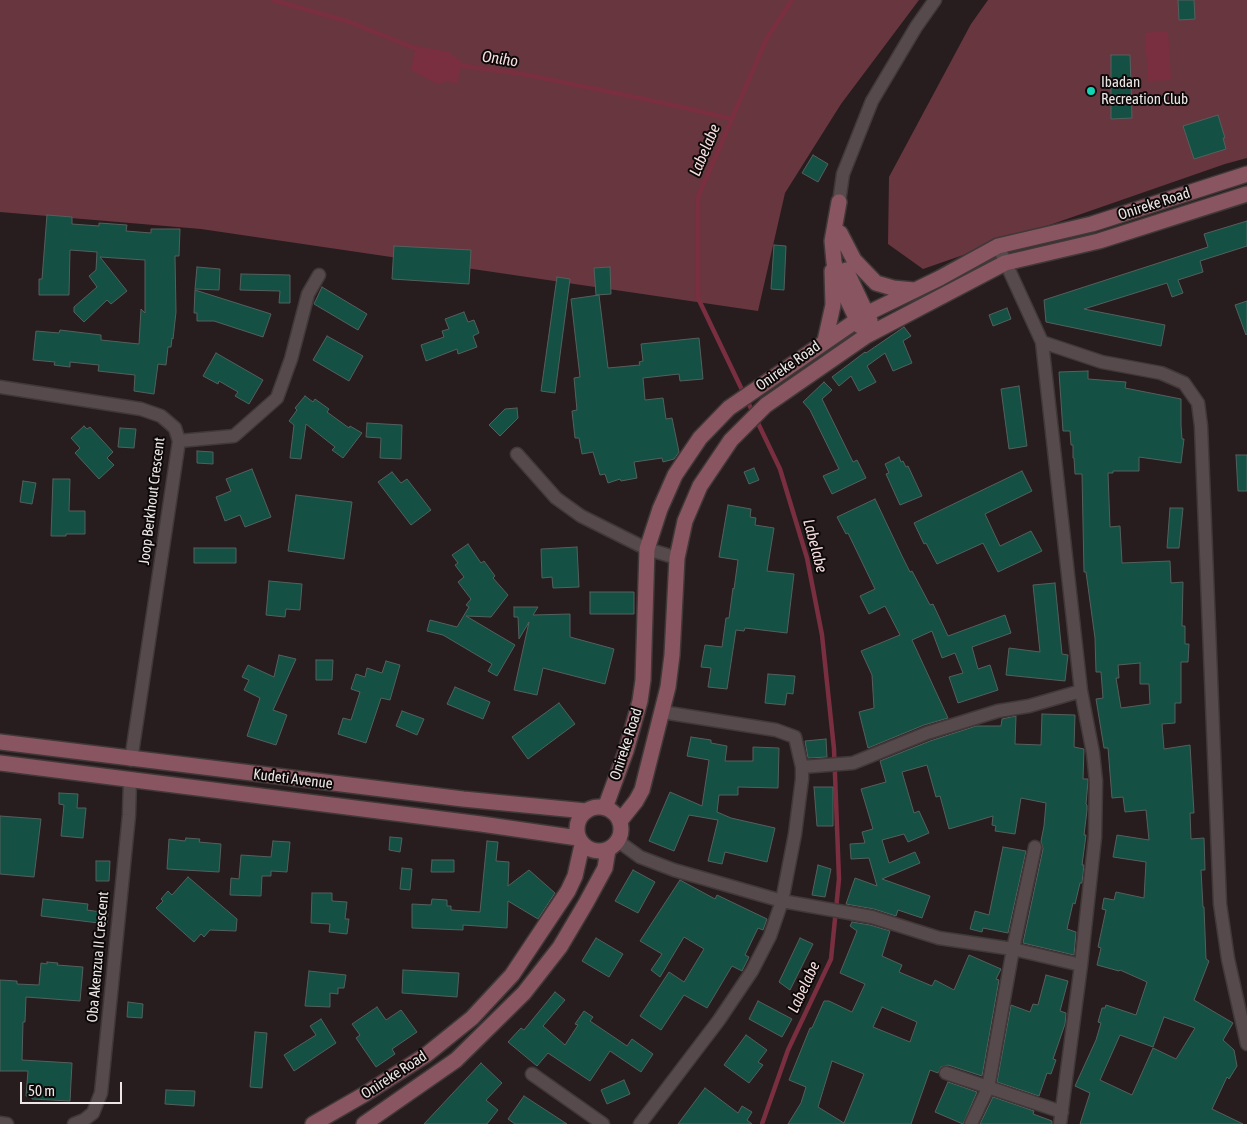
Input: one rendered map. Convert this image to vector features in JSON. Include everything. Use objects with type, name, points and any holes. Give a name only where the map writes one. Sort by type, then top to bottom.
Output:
[{"type":"main road","name":"Onireke Road","points":[[605,808],[626,751],[640,701],[643,680],[647,549],[660,509],[675,475],[700,438],[729,408],[861,317],[940,278],[998,246],[1092,224],[1247,174]]},
{"type":"main road","name":"Onireke Road","points":[[620,821],[642,790],[668,687],[672,655],[677,558],[685,521],[700,486],[726,445],[766,405],[871,333],[949,294],[1005,263],[1099,241],[1247,194]]},
{"type":"main road","points":[[839,202],[840,233],[846,273],[861,317]]},
{"type":"main road","points":[[839,202],[832,241],[838,280],[871,333]]},
{"type":"main road","points":[[840,233],[854,260],[876,283],[893,288],[915,290]]},
{"type":"main road","points":[[825,340],[833,305],[832,273],[834,262]]},
{"type":"main road","name":"Kudeti Avenue","points":[[0,742],[131,760],[463,799],[586,811]]},
{"type":"main road","name":"Kudeti Avenue","points":[[0,763],[480,824],[580,841]]},
{"type":"main road","points":[[595,807],[605,808],[611,811],[620,821],[620,835],[613,845],[599,852],[590,850],[580,841],[577,823],[586,811],[595,807]]},
{"type":"main road","name":"Onireke Road","points":[[313,1124],[426,1055],[472,1018],[512,975],[568,891],[575,876],[580,841]]},
{"type":"main road","name":"Onireke Road","points":[[364,1124],[456,1060],[524,993],[560,947],[586,904],[605,868],[613,845]]},
{"type":"street","points":[[839,202],[843,174],[872,101],[916,27],[935,0]]},
{"type":"street","points":[[946,1073],[1061,1118],[1095,837],[1096,781],[1082,691],[1042,342],[998,246]]},
{"type":"street","points":[[179,441],[234,436],[277,398],[291,359],[308,294],[319,275]]},
{"type":"street","points":[[1042,342],[1102,362],[1161,373],[1184,383],[1198,403],[1201,426],[1220,904],[1228,960],[1247,1044]]},
{"type":"street","name":"Joop Berkhout Crescent","points":[[0,387],[141,409],[161,416],[176,428],[179,441],[131,760]]},
{"type":"street","points":[[517,454],[556,498],[581,516],[647,549],[677,558]]},
{"type":"street","points":[[802,767],[853,763],[927,733],[998,711],[1029,706],[1082,691]]},
{"type":"street","points":[[640,1124],[719,1020],[752,972],[770,936],[782,900],[795,834],[802,780],[802,767],[795,737],[776,730],[662,712]]},
{"type":"street","name":"Oba Akenzua II Crescent","points":[[74,1124],[84,1120],[93,1113],[100,1093],[129,815],[130,780]]},
{"type":"street","points":[[613,845],[674,870],[782,900],[872,917],[939,938],[1013,949],[1081,965]]},
{"type":"street","points":[[971,1124],[988,1088],[1013,949],[1035,847]]},
{"type":"street","points":[[532,1074],[603,1124]]},
{"type":"street","points":[[0,1123],[8,1124]]},
{"type":"shaded area","points":[[0,0],[919,0],[841,104],[785,193],[758,311],[201,229],[0,212]]},
{"type":"shaded area","name":"Ibadan Recreation Club","points":[[988,0],[1247,0],[1247,158],[923,269],[888,244],[889,177],[971,24]]},
{"type":"shaded area","points":[[1168,31],[1171,80],[1148,81],[1145,33]]},
{"type":"shaded area","points":[[416,46],[449,52],[462,62],[457,84],[449,81],[437,84],[411,70]]},
{"type":"building","points":[[1178,0],[1194,0],[1195,19],[1179,20]]},
{"type":"building","points":[[1111,55],[1130,55],[1132,118],[1111,119]]},
{"type":"building","points":[[1218,115],[1225,138],[1223,138],[1226,149],[1194,159],[1183,126]]},
{"type":"building","points":[[813,155],[828,164],[818,182],[802,173]]},
{"type":"building","points":[[47,215],[72,217],[72,224],[99,226],[99,223],[127,225],[126,231],[151,233],[151,229],[180,229],[179,256],[175,256],[176,312],[173,339],[171,347],[168,347],[166,365],[158,364],[154,394],[134,391],[135,375],[98,371],[99,365],[70,362],[70,367],[54,365],[55,362],[33,360],[36,331],[59,333],[60,330],[101,335],[101,340],[139,344],[141,309],[145,313],[145,260],[100,257],[127,291],[111,304],[107,300],[84,322],[74,312],[74,307],[97,287],[89,276],[96,270],[97,252],[70,250],[69,295],[39,295],[39,279],[42,279]]},
{"type":"building","points":[[1247,221],[1247,246],[1200,261],[1203,272],[1178,280],[1183,293],[1172,297],[1167,283],[1084,309],[1165,325],[1161,346],[1046,322],[1044,300],[1208,247],[1204,234]]},
{"type":"building","points":[[774,245],[786,246],[784,290],[771,289]]},
{"type":"building","points":[[394,246],[471,250],[469,284],[392,279]]},
{"type":"building","points":[[197,267],[220,269],[219,290],[195,289]]},
{"type":"building","points":[[610,267],[611,294],[596,295],[594,268]]},
{"type":"building","points":[[241,274],[290,275],[290,303],[279,303],[280,291],[240,290]]},
{"type":"building","points":[[557,277],[570,279],[555,393],[541,391]]},
{"type":"building","points":[[322,287],[367,314],[358,330],[314,304]]},
{"type":"building","points":[[195,290],[271,314],[263,337],[214,321],[197,321],[197,313],[194,313]]},
{"type":"building","points":[[599,295],[608,368],[640,365],[639,362],[643,361],[641,344],[699,338],[703,379],[680,381],[679,374],[643,378],[645,400],[663,398],[666,419],[672,418],[679,452],[674,459],[663,462],[662,458],[634,462],[637,478],[621,481],[620,479],[608,483],[605,474],[600,475],[593,452],[582,454],[579,438],[575,438],[572,411],[577,410],[574,378],[580,377],[571,299]]},
{"type":"building","points":[[1247,301],[1247,334],[1246,335],[1235,305]]},
{"type":"building","points":[[1007,308],[1011,319],[993,326],[989,315]]},
{"type":"building","points":[[464,312],[468,322],[474,320],[479,333],[473,336],[477,347],[458,354],[457,349],[426,361],[421,345],[444,337],[442,331],[449,329],[445,319]]},
{"type":"building","points":[[904,327],[911,336],[903,341],[912,363],[893,371],[885,353],[867,366],[876,382],[859,391],[851,376],[839,386],[832,377],[865,352]]},
{"type":"building","points":[[327,336],[363,356],[349,381],[313,360]]},
{"type":"building","points":[[216,353],[263,380],[249,404],[235,396],[238,392],[219,381],[218,384],[203,376]]},
{"type":"building","points":[[1088,371],[1088,379],[1126,382],[1125,388],[1181,399],[1182,439],[1184,439],[1181,463],[1139,457],[1139,471],[1113,471],[1113,473],[1108,473],[1110,527],[1120,526],[1122,563],[1170,561],[1171,583],[1183,582],[1182,626],[1185,626],[1185,644],[1189,644],[1188,662],[1181,662],[1181,703],[1175,703],[1175,723],[1162,724],[1164,749],[1190,745],[1194,813],[1190,813],[1191,839],[1204,838],[1205,870],[1201,870],[1206,959],[1209,961],[1194,1000],[1233,1023],[1223,1040],[1234,1050],[1237,1066],[1229,1079],[1227,1077],[1212,1109],[1243,1124],[1080,1124],[1090,1093],[1075,1086],[1096,1040],[1101,1023],[1098,1022],[1102,1008],[1105,1008],[1106,1005],[1136,1015],[1147,982],[1120,970],[1097,965],[1101,948],[1098,947],[1106,910],[1102,909],[1104,898],[1114,900],[1116,892],[1144,898],[1146,862],[1113,857],[1117,835],[1149,840],[1146,810],[1125,812],[1123,797],[1112,798],[1108,748],[1104,748],[1096,699],[1103,698],[1101,672],[1096,672],[1095,638],[1086,572],[1084,572],[1082,474],[1075,474],[1070,431],[1063,431],[1059,372]],"holes":[[[1140,663],[1140,684],[1149,684],[1150,704],[1121,708],[1116,678],[1119,678],[1118,665]],[[1164,1017],[1195,1028],[1176,1059],[1153,1048],[1132,1095],[1100,1080],[1120,1035],[1153,1047]]]},
{"type":"building","points":[[824,382],[832,390],[822,399],[853,462],[857,460],[866,478],[832,494],[823,476],[839,469],[810,410],[803,402]]},
{"type":"building","points":[[1019,386],[1027,446],[1009,449],[1001,389]]},
{"type":"building","points":[[305,396],[313,402],[315,399],[329,409],[327,412],[349,428],[350,426],[362,433],[343,458],[332,450],[335,447],[306,424],[301,459],[290,458],[294,425],[289,421],[297,410],[295,408]]},
{"type":"building","points":[[517,408],[518,418],[500,436],[489,425],[505,409]]},
{"type":"building","points":[[367,423],[402,425],[401,459],[380,458],[381,438],[366,437]]},
{"type":"building","points":[[84,426],[87,429],[90,427],[113,452],[107,458],[114,465],[99,479],[75,453],[80,448],[71,438]]},
{"type":"building","points":[[120,428],[136,429],[134,448],[118,447]]},
{"type":"building","points":[[197,451],[213,452],[213,464],[197,463]]},
{"type":"building","points":[[1236,455],[1247,455],[1247,491],[1238,491]]},
{"type":"building","points":[[899,457],[906,467],[908,466],[922,496],[900,505],[886,474],[889,473],[885,464]]},
{"type":"building","points":[[754,468],[759,480],[749,484],[744,472]]},
{"type":"building","points":[[252,469],[271,517],[245,527],[240,515],[225,521],[216,497],[231,491],[226,479]]},
{"type":"building","points":[[1022,471],[1032,491],[985,514],[1000,546],[1031,531],[1042,551],[998,572],[983,543],[937,564],[926,543],[924,544],[914,523]]},
{"type":"building","points":[[392,472],[401,483],[407,479],[431,510],[411,525],[378,482]]},
{"type":"building","points":[[53,479],[70,479],[69,511],[85,511],[85,534],[51,536]]},
{"type":"building","points":[[23,481],[36,483],[32,504],[20,502]]},
{"type":"building","points":[[296,495],[352,502],[344,559],[288,551]]},
{"type":"building","points":[[875,499],[910,572],[912,571],[930,605],[933,604],[948,636],[1005,615],[1011,633],[972,647],[978,669],[990,665],[998,690],[958,703],[949,677],[963,673],[955,653],[942,658],[932,631],[912,640],[948,718],[924,725],[868,748],[859,712],[874,708],[872,675],[861,651],[900,635],[885,606],[869,614],[860,596],[875,589],[848,533],[846,534],[837,517]]},
{"type":"building","points":[[728,505],[751,509],[750,517],[756,518],[755,525],[774,528],[767,571],[794,574],[787,633],[745,628],[744,631],[736,630],[727,689],[708,687],[711,668],[701,667],[705,645],[722,647],[726,618],[729,618],[734,589],[738,560],[719,557]]},
{"type":"building","points":[[1170,508],[1183,508],[1179,548],[1167,548]]},
{"type":"building","points":[[468,544],[481,563],[484,561],[495,576],[493,578],[508,595],[491,617],[466,616],[515,645],[497,676],[488,671],[492,664],[443,635],[427,631],[430,620],[457,627],[469,607],[466,605],[471,599],[458,582],[464,577],[455,565],[458,563],[452,555]]},
{"type":"building","points":[[577,547],[579,587],[553,588],[552,577],[542,578],[541,549]]},
{"type":"building","points":[[194,548],[236,548],[236,563],[194,563]]},
{"type":"building","points":[[269,581],[302,584],[300,610],[286,609],[285,617],[266,615]]},
{"type":"building","points":[[1055,583],[1062,654],[1068,655],[1065,681],[1006,675],[1009,648],[1040,652],[1033,585]]},
{"type":"building","points":[[590,592],[634,592],[634,614],[590,614]]},
{"type":"building","points":[[514,607],[538,607],[533,615],[570,614],[570,637],[614,649],[605,684],[543,668],[537,695],[514,690],[529,622],[519,639],[518,617],[514,617]]},
{"type":"building","points":[[279,655],[296,659],[273,710],[287,715],[276,745],[247,736],[260,698],[244,690],[249,680],[242,677],[248,665],[274,677]]},
{"type":"building","points":[[316,660],[333,660],[332,680],[316,680]]},
{"type":"building","points":[[386,661],[400,665],[390,700],[381,698],[366,743],[338,734],[343,718],[351,720],[360,692],[351,689],[356,674],[365,677],[367,668],[382,673]]},
{"type":"building","points":[[768,674],[795,676],[793,694],[787,693],[785,705],[765,703]]},
{"type":"building","points":[[455,687],[490,702],[483,719],[447,704]]},
{"type":"building","points":[[559,703],[575,724],[528,759],[512,737]]},
{"type":"building","points":[[402,711],[424,719],[417,735],[396,726]]},
{"type":"building","points":[[1042,714],[1075,715],[1074,747],[1084,749],[1083,779],[1088,779],[1082,883],[1080,883],[1075,904],[1073,903],[1067,929],[1076,932],[1074,955],[1023,943],[1043,849],[1041,841],[1046,803],[1021,798],[1015,834],[995,831],[996,826],[992,825],[993,816],[949,829],[940,796],[936,797],[927,765],[902,772],[914,813],[919,811],[929,833],[908,842],[904,834],[882,840],[889,863],[915,852],[920,863],[882,879],[930,896],[922,918],[898,910],[896,916],[874,909],[846,904],[855,878],[877,886],[869,858],[851,859],[850,844],[865,843],[862,832],[873,829],[861,789],[886,782],[880,761],[930,741],[976,726],[1001,726],[1002,719],[1016,716],[1015,744],[1041,745]]},
{"type":"building","points":[[691,737],[711,740],[711,743],[727,746],[725,761],[753,761],[753,747],[779,748],[778,788],[738,787],[738,795],[719,795],[717,812],[731,818],[775,828],[767,862],[725,852],[722,864],[708,861],[718,820],[689,815],[674,851],[649,841],[670,792],[702,806],[709,760],[687,756]]},
{"type":"building","points":[[826,739],[827,757],[808,758],[805,741]]},
{"type":"building","points":[[814,787],[833,787],[833,826],[817,826]]},
{"type":"building","points":[[59,793],[78,794],[77,808],[86,808],[83,838],[61,836],[64,805],[59,804]]},
{"type":"building","points":[[0,816],[41,819],[34,877],[0,874]]},
{"type":"building","points":[[390,837],[402,838],[400,852],[389,850]]},
{"type":"building","points":[[186,838],[200,839],[199,842],[221,844],[219,872],[167,869],[169,839],[185,841]]},
{"type":"building","points":[[273,841],[290,842],[287,872],[271,871],[271,876],[262,876],[261,896],[230,895],[231,878],[239,879],[241,855],[271,857]]},
{"type":"building","points":[[487,841],[498,842],[496,861],[509,862],[508,886],[529,870],[555,893],[538,919],[508,901],[507,928],[463,925],[463,930],[412,928],[412,904],[431,905],[432,899],[447,900],[447,906],[451,906],[451,910],[480,912]]},
{"type":"building","points":[[1003,847],[1026,851],[1008,933],[983,928],[982,932],[970,929],[975,911],[989,915]]},
{"type":"building","points":[[432,860],[454,860],[454,872],[431,872]]},
{"type":"building","points":[[96,861],[110,861],[109,881],[96,881]]},
{"type":"building","points":[[818,865],[831,869],[825,897],[812,895]]},
{"type":"building","points":[[402,868],[412,869],[410,890],[400,889]]},
{"type":"building","points":[[633,870],[655,882],[638,913],[615,901]]},
{"type":"building","points":[[188,877],[237,919],[236,931],[210,930],[204,937],[201,934],[194,942],[156,908],[163,901],[161,899],[168,891],[172,895]]},
{"type":"building","points":[[680,880],[715,899],[717,895],[767,919],[763,930],[758,928],[745,955],[749,957],[742,971],[732,966],[707,1008],[684,995],[661,1030],[640,1016],[669,972],[684,982],[704,949],[684,937],[660,977],[651,970],[662,954],[640,941]]},
{"type":"building","points":[[312,893],[332,893],[332,901],[347,902],[345,919],[349,919],[347,934],[329,932],[330,924],[311,923]]},
{"type":"building","points":[[43,899],[88,904],[87,910],[108,913],[107,924],[41,916]]},
{"type":"building","points":[[852,922],[890,931],[882,956],[902,965],[899,972],[932,986],[935,980],[954,990],[969,955],[1001,969],[996,979],[999,980],[982,1076],[948,1065],[941,1067],[938,1073],[930,1070],[911,1124],[788,1124],[801,1103],[806,1087],[789,1080],[810,1028],[812,1028],[824,1001],[829,1001],[852,1012],[865,984],[840,973],[857,931],[850,926]],"holes":[[[882,1007],[917,1022],[910,1042],[873,1027]],[[832,1061],[864,1074],[844,1123],[818,1107]]]},
{"type":"building","points":[[596,938],[623,954],[609,977],[582,961]]},
{"type":"building","points":[[800,938],[813,944],[790,990],[779,982]]},
{"type":"building","points":[[47,962],[58,963],[57,965],[83,967],[80,1001],[26,997],[22,1060],[72,1063],[70,1101],[32,1099],[32,1096],[26,1096],[28,1071],[0,1071],[0,980],[17,981],[17,984],[39,985],[41,963],[47,964]]},
{"type":"building","points":[[403,970],[459,973],[457,997],[402,993]]},
{"type":"building","points":[[309,971],[346,975],[344,988],[338,988],[338,994],[330,993],[330,1007],[305,1006]]},
{"type":"building","points":[[1046,975],[1068,981],[1060,1011],[1066,1013],[1065,1024],[1053,1059],[1056,1060],[1051,1074],[1047,1073],[1039,1096],[997,1082],[1011,1005],[1030,1012],[1033,1004],[1038,1005]]},
{"type":"building","points":[[555,992],[565,1000],[543,1026],[565,1045],[578,1025],[575,1024],[584,1011],[593,1017],[590,1021],[627,1046],[632,1039],[653,1054],[641,1072],[610,1051],[590,1081],[548,1053],[537,1066],[508,1042],[521,1028],[524,1030]]},
{"type":"building","points":[[758,1001],[792,1019],[782,1037],[749,1019]]},
{"type":"building","points":[[128,1002],[143,1004],[142,1018],[127,1017]]},
{"type":"building","points":[[377,1007],[386,1020],[401,1010],[417,1032],[392,1049],[395,1054],[376,1067],[356,1038],[360,1035],[352,1024]]},
{"type":"building","points":[[321,1019],[336,1043],[294,1071],[284,1055],[316,1035],[310,1026]]},
{"type":"building","points":[[255,1032],[267,1033],[262,1088],[250,1087]]},
{"type":"building","points":[[746,1035],[767,1050],[758,1062],[763,1065],[749,1083],[724,1065]]},
{"type":"building","points":[[481,1063],[502,1083],[486,1100],[498,1110],[487,1124],[424,1124]]},
{"type":"building","points":[[624,1080],[630,1094],[607,1104],[601,1090]]},
{"type":"building","points":[[948,1082],[977,1092],[963,1124],[935,1112]]},
{"type":"building","points":[[705,1088],[738,1113],[742,1106],[752,1112],[747,1120],[752,1124],[678,1124]]},
{"type":"building","points":[[166,1090],[195,1091],[194,1106],[165,1104]]},
{"type":"building","points":[[524,1096],[567,1124],[515,1124],[508,1119]]},
{"type":"building","points":[[993,1097],[1034,1111],[1033,1114],[1052,1121],[1052,1124],[980,1124]]},
{"type":"waterway","name":"Oniho","points":[[273,0],[350,22],[419,50]]},
{"type":"waterway","name":"Labelabe","points":[[762,1124],[788,1050],[831,959],[839,879],[834,749],[822,635],[807,558],[780,469],[698,298],[698,197],[766,40],[792,0]]},
{"type":"waterway","name":"Oniho","points":[[456,65],[523,74],[732,119]]},
{"type":"place","name":"Ibadan Recreation Club","points":[[1091,91]]}]
